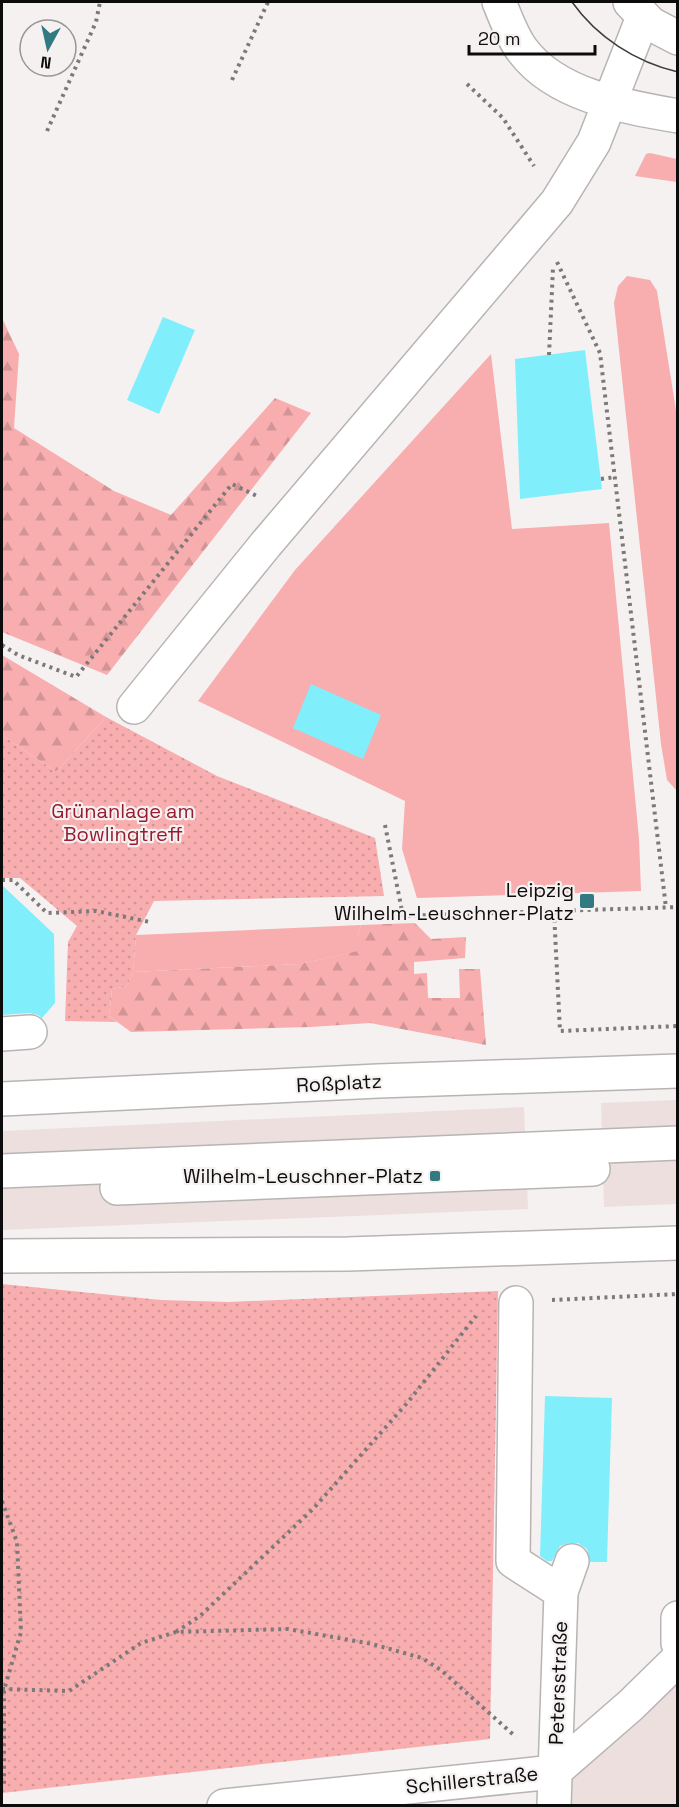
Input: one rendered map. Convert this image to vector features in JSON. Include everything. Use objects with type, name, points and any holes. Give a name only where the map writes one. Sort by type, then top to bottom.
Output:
[{"type":"street","points":[[499,2],[522,50],[537,67],[572,88],[609,102],[678,116]]},
{"type":"street","points":[[134,707],[292,514],[557,202],[594,142],[609,102],[636,9],[659,29],[678,38]]},
{"type":"street","name":"Roßplatz","points":[[2,1099],[378,1081],[678,1071]]},
{"type":"street","points":[[2,1170],[678,1143]]},
{"type":"street","points":[[2,1192],[678,1165]]},
{"type":"street","points":[[2,1256],[348,1254],[678,1243]]},
{"type":"street","points":[[516,1303],[513,1561],[561,1592]]},
{"type":"street","name":"Petersstraße","points":[[554,1806],[561,1592],[572,1562]]},
{"type":"street","points":[[678,1618],[678,1643]]},
{"type":"street","name":"Schillerstraße","points":[[224,1806],[555,1772],[631,1705],[678,1659]]},
{"type":"path","points":[[47,131],[96,22],[100,2]]},
{"type":"path","points":[[232,80],[268,2]]},
{"type":"path","points":[[467,84],[503,118],[539,174]]},
{"type":"path","points":[[549,355],[554,256],[600,352],[666,908]]},
{"type":"path","points":[[601,479],[616,477]]},
{"type":"path","points":[[2,645],[18,655],[76,677],[232,484],[292,514]]},
{"type":"path","points":[[385,825],[404,916],[678,907]]},
{"type":"path","points":[[2,880],[13,880],[47,913],[96,911],[150,922]]},
{"type":"path","points":[[554,912],[560,1031],[678,1026]]},
{"type":"path","points":[[568,1288],[568,1299]]},
{"type":"path","points":[[516,1303],[678,1294]]},
{"type":"path","points":[[176,1632],[200,1616],[314,1509],[408,1402],[478,1312]]},
{"type":"path","points":[[2,1501],[17,1542],[21,1632],[2,1690],[3,1787]]},
{"type":"path","points":[[2,1690],[69,1691],[141,1643],[176,1632],[288,1629],[372,1644],[422,1658],[441,1670],[555,1772]]},
{"type":"shaded area","points":[[677,1100],[677,1204],[604,1207],[601,1103]]},
{"type":"shaded area","points":[[524,1107],[528,1209],[2,1230],[2,1131]]},
{"type":"shaded area","points":[[677,1659],[677,1805],[554,1806],[554,1772]]},
{"type":"green space","points":[[646,154],[677,159],[677,182],[635,176]]},
{"type":"green space","points":[[627,276],[650,280],[657,291],[678,423],[677,791],[667,780],[661,744],[614,303],[618,286]]},
{"type":"green space","points":[[2,318],[19,354],[14,428],[114,491],[171,515],[275,398],[311,413],[107,675],[2,632]]},
{"type":"green space","points":[[491,354],[512,529],[609,523],[639,839],[641,891],[417,898],[402,849],[405,801],[198,701],[295,570]]},
{"type":"green space","points":[[2,655],[106,717],[56,772],[2,735]]},
{"type":"green space","name":"Grünanlage am Bowlingtreff","points":[[106,717],[217,776],[375,838],[384,896],[154,901],[136,935],[133,972],[127,986],[112,989],[109,1016],[117,1022],[65,1021],[68,942],[77,926],[20,878],[2,878],[2,735],[56,772]]},
{"type":"green space","points":[[415,923],[431,939],[466,937],[465,958],[414,962],[414,974],[427,973],[428,998],[460,998],[459,969],[480,969],[486,1045],[370,1023],[131,1032],[109,1016],[112,989],[127,986],[133,972],[300,964],[357,951],[361,925]]},
{"type":"green space","points":[[361,925],[358,935],[358,951],[300,964],[133,972],[136,935]]},
{"type":"green space","points":[[2,1284],[161,1300],[228,1302],[498,1291],[490,1739],[2,1793]]},
{"type":"building","points":[[163,317],[195,330],[159,414],[127,400]]},
{"type":"building","points":[[585,350],[602,489],[520,499],[515,359]]},
{"type":"building","points":[[311,684],[381,715],[363,759],[293,728]]},
{"type":"building","points":[[2,885],[54,934],[55,1003],[42,1018],[29,1013],[2,1015]]},
{"type":"building","points":[[545,1396],[612,1398],[607,1562],[590,1562],[587,1549],[578,1543],[560,1546],[552,1561],[547,1561],[540,1556]]},
{"type":"tram line","points":[[572,2],[593,26],[618,46],[647,62],[678,72]]},
{"type":"place","name":"Leipzig Wilhelm-Leuschner-Platz","points":[[587,901]]},
{"type":"place","name":"Wilhelm-Leuschner-Platz","points":[[435,1176]]}]
